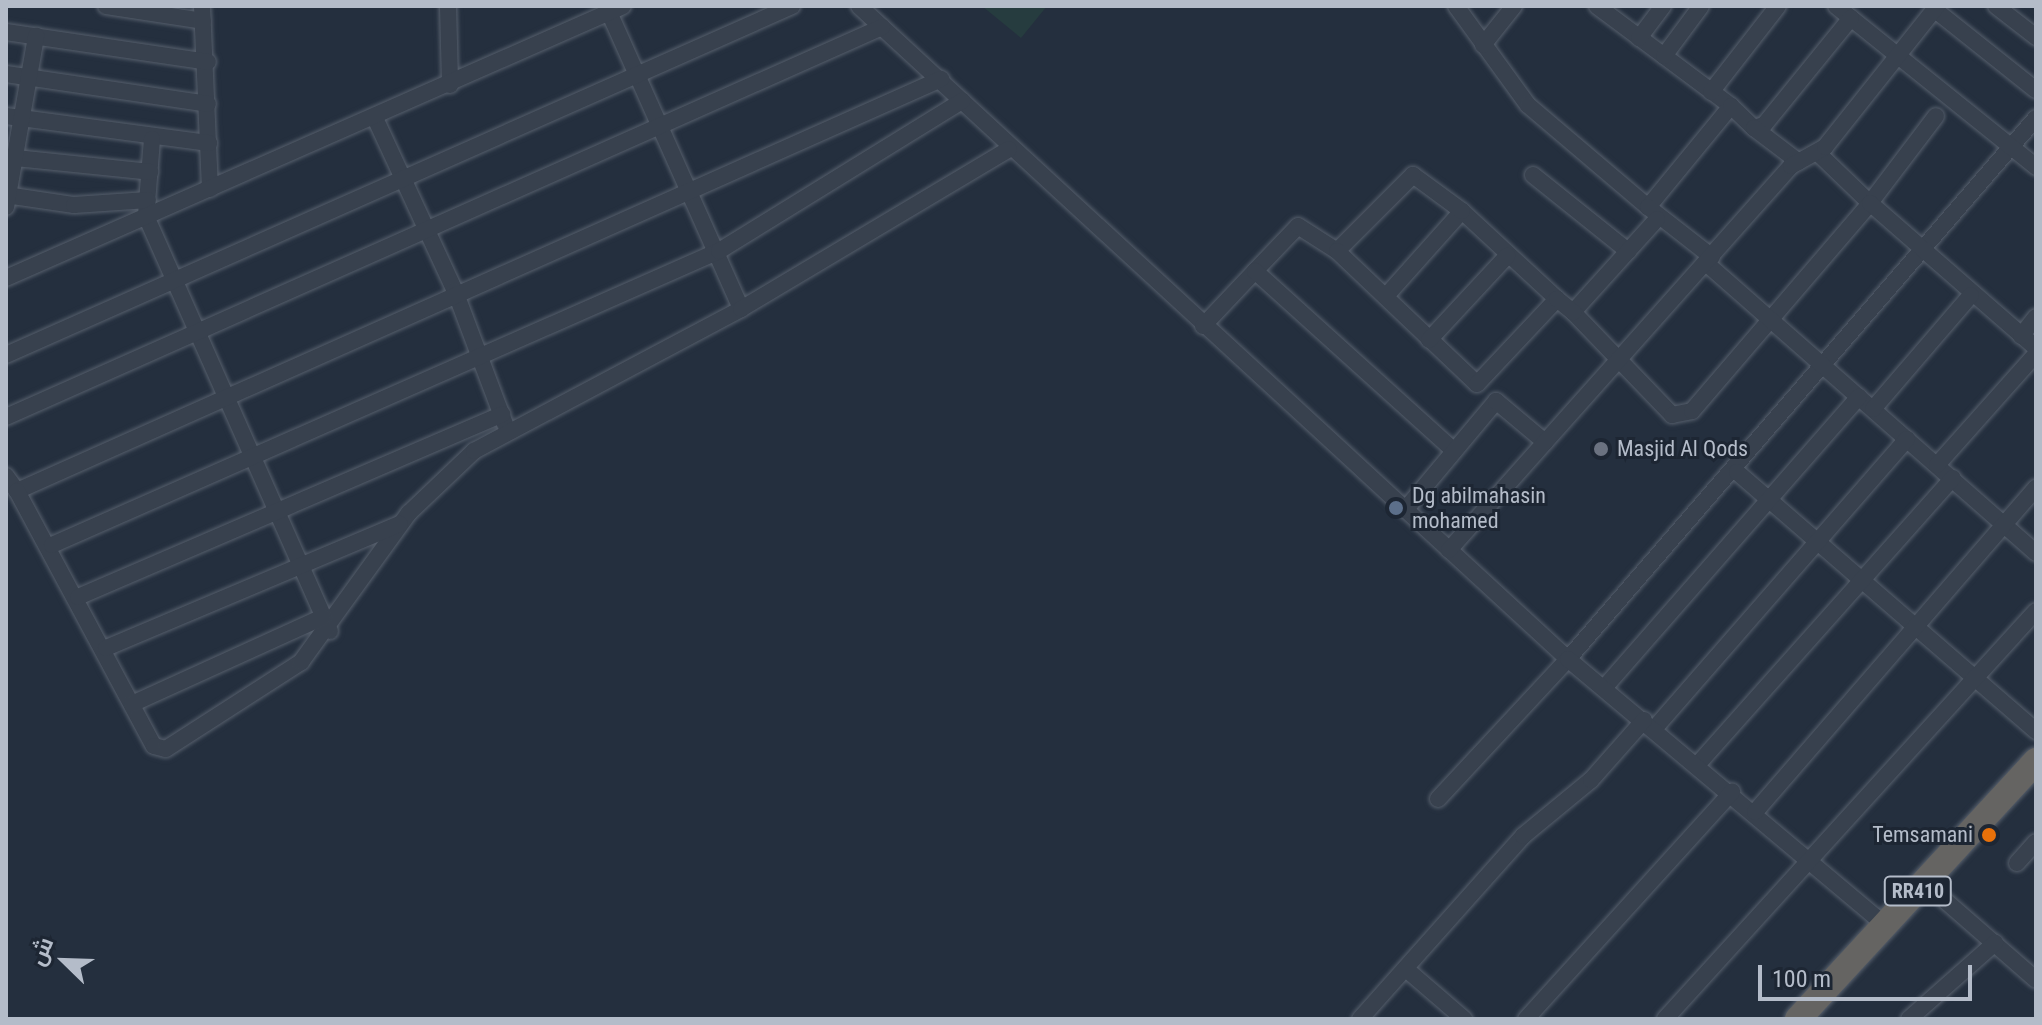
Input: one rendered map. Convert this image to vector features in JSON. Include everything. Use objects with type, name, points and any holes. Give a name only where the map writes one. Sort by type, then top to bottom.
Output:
[{"type":"highway","name":"RR410","points":[[1798,1019],[2036,761]]},
{"type":"street","points":[[106,6],[202,13],[208,62],[210,189]]},
{"type":"street","points":[[448,6],[450,85]]},
{"type":"street","points":[[6,355],[402,176],[639,76],[792,6]]},
{"type":"street","points":[[859,6],[941,79],[1009,149],[1568,659],[1732,792],[1886,926]]},
{"type":"street","points":[[1456,6],[1528,105],[1709,260],[1770,319],[2036,553]]},
{"type":"street","points":[[1483,45],[1514,6]]},
{"type":"street","points":[[1597,6],[1731,106],[1799,162]]},
{"type":"street","points":[[1639,38],[1663,6]]},
{"type":"street","points":[[1664,56],[1701,6]]},
{"type":"street","points":[[1711,92],[1778,6]]},
{"type":"street","points":[[1996,6],[2036,37]]},
{"type":"street","points":[[1449,550],[1799,162],[1819,154],[1935,8],[2036,90]]},
{"type":"street","points":[[6,278],[147,208],[210,189],[616,9],[639,76],[719,251],[741,309]]},
{"type":"street","points":[[1754,128],[1767,121],[1844,10],[2036,167]]},
{"type":"street","points":[[6,417],[425,226],[663,127],[882,27]]},
{"type":"street","points":[[6,32],[208,62]]},
{"type":"street","points":[[36,36],[28,78],[13,117],[6,199],[147,208]]},
{"type":"street","points":[[6,74],[208,104]]},
{"type":"street","points":[[17,491],[455,291],[692,192],[941,79]]},
{"type":"street","points":[[52,545],[479,353],[719,251],[962,101]]},
{"type":"street","points":[[1573,312],[1628,251],[1652,213],[1731,106]]},
{"type":"street","points":[[1337,251],[1409,175],[1462,211],[1507,256],[1573,312],[1666,410],[1686,416],[1870,203],[1936,116]]},
{"type":"street","points":[[13,117],[152,139],[209,143]]},
{"type":"street","points":[[375,118],[455,291],[504,421]]},
{"type":"street","points":[[1438,799],[1737,472],[2036,118]]},
{"type":"street","points":[[152,139],[147,208],[173,278],[326,624]]},
{"type":"street","points":[[78,597],[273,510],[504,421],[741,309],[1009,149]]},
{"type":"street","points":[[1819,154],[1924,254],[2036,348]]},
{"type":"street","points":[[10,158],[150,172]]},
{"type":"street","points":[[1533,175],[1628,251]]},
{"type":"street","points":[[1386,296],[1462,211]]},
{"type":"street","points":[[1203,326],[1298,226],[1337,251],[1429,340],[1545,442]]},
{"type":"street","points":[[1429,340],[1507,256]]},
{"type":"street","points":[[1255,271],[1454,451]]},
{"type":"street","points":[[1873,409],[1971,295]]},
{"type":"street","points":[[1477,384],[1557,299]]},
{"type":"street","points":[[2021,336],[2036,317]]},
{"type":"street","points":[[1937,465],[2036,354]]},
{"type":"street","points":[[1604,688],[1768,497],[1859,397]]},
{"type":"street","points":[[1405,510],[1496,401]]},
{"type":"street","points":[[6,476],[52,545],[154,746],[166,749],[301,662],[400,524],[445,473],[504,421]]},
{"type":"street","points":[[1360,1019],[1523,836],[1591,780],[1649,724],[1907,439]]},
{"type":"street","points":[[1737,472],[1817,537],[2036,731]]},
{"type":"street","points":[[1698,764],[1953,478]]},
{"type":"street","points":[[1755,812],[1915,622],[2036,488]]},
{"type":"street","points":[[106,648],[297,563],[400,524]]},
{"type":"street","points":[[1665,1019],[1806,858],[2036,611]]},
{"type":"street","points":[[132,704],[326,624]]},
{"type":"street","points":[[1526,1019],[1732,792]]},
{"type":"street","points":[[2017,863],[2036,842]]},
{"type":"street","points":[[1925,883],[2036,980]]},
{"type":"street","points":[[1909,1019],[1995,943]]},
{"type":"street","points":[[1406,969],[1464,1019]]},
{"type":"green space","points":[[982,6],[1047,6],[1021,38]]},
{"type":"place","name":"Masjid Al Qods","points":[[1601,449]]},
{"type":"place","name":"Dg abilmahasin mohamed","points":[[1396,508]]},
{"type":"place","name":"Temsamani","points":[[1989,835]]}]
